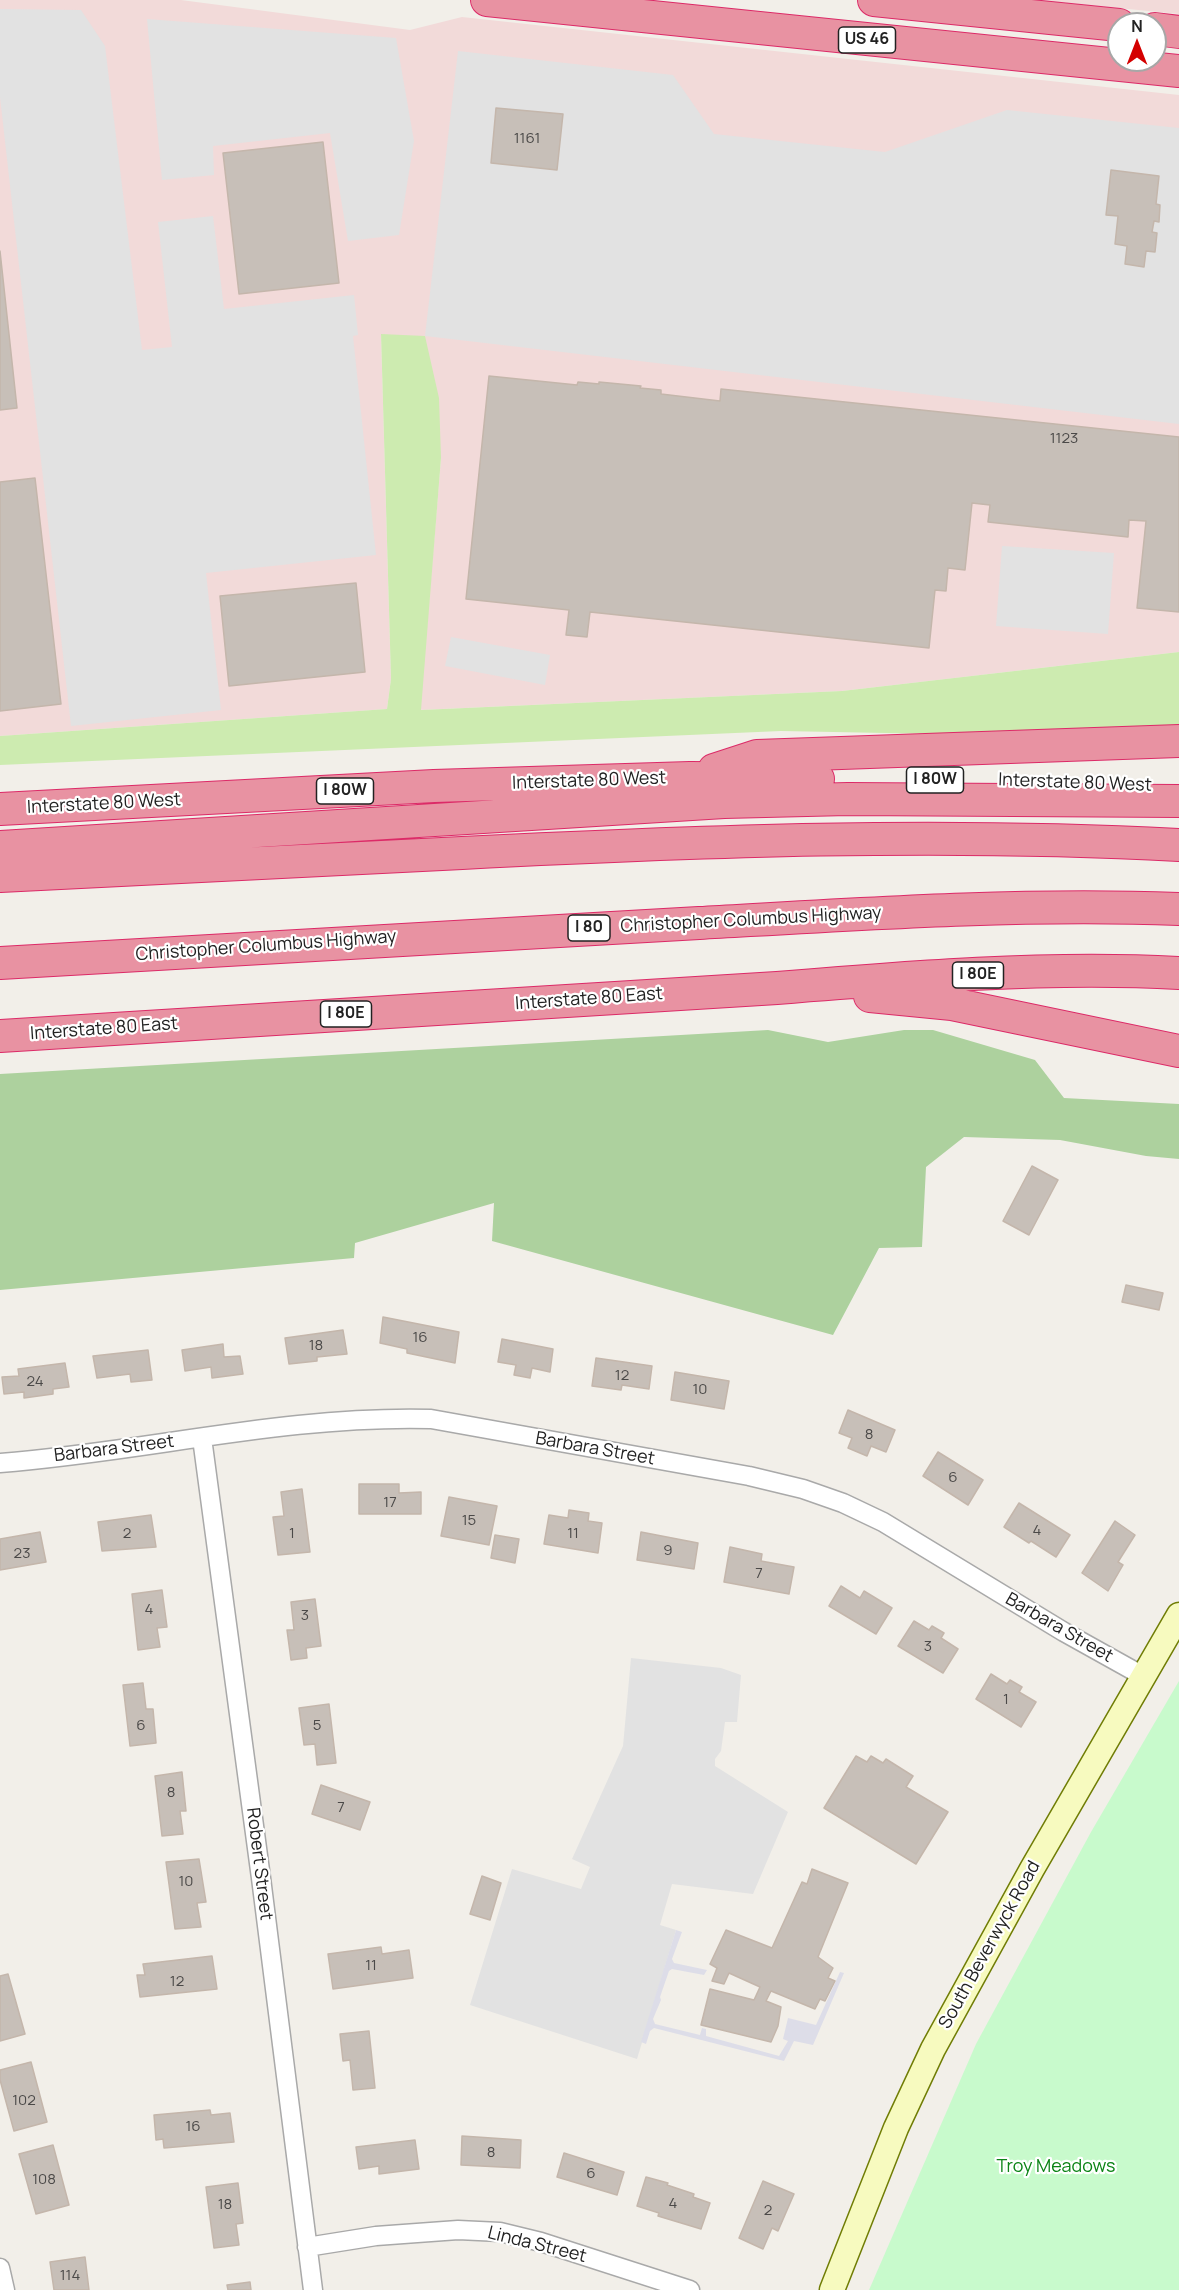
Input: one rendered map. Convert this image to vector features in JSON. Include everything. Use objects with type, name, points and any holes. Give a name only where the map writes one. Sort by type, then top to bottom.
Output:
[{"type":"highway","name":"US 46","points":[[487,0],[1179,71]]},
{"type":"highway","name":"US 46","points":[[874,0],[1107,25]]},
{"type":"highway","points":[[690,778],[757,756],[1179,741]]},
{"type":"highway","name":"Interstate 80 West","points":[[0,809],[434,786],[690,778],[880,779],[1179,786]]},
{"type":"highway","points":[[0,847],[724,802],[848,799],[1179,801]]},
{"type":"highway","points":[[0,876],[632,844],[797,839],[985,839],[1179,845]]},
{"type":"highway","name":"Christopher Columbus Highway","points":[[0,963],[331,941],[906,912],[1045,908],[1179,909]]},
{"type":"highway","name":"Interstate 80 East","points":[[0,1036],[777,988],[881,979],[1037,972],[1179,973]]},
{"type":"highway","points":[[777,988],[951,1004],[1179,1050]]},
{"type":"main road","name":"South Beverwyck Road","points":[[832,2290],[896,2128],[933,2049],[993,1938],[1179,1615]]},
{"type":"street","name":"Barbara Street","points":[[0,1463],[343,1420],[431,1419],[748,1476],[803,1489],[843,1503],[883,1522],[1064,1632],[1143,1676]]},
{"type":"street","name":"Robert Street","points":[[202,1438],[260,1866],[313,2290]]},
{"type":"street","name":"Linda Street","points":[[307,2247],[376,2236],[446,2230],[500,2232],[541,2242],[690,2290]]},
{"type":"street","points":[[0,2268],[5,2290]]},
{"type":"shaded area","points":[[0,0],[181,0],[410,30],[462,17],[1179,95],[1179,652],[842,691],[420,710],[441,458],[381,334],[391,679],[387,709],[0,736]]},
{"type":"shaded area","points":[[1037,0],[1179,0],[1179,14]]},
{"type":"shaded area","points":[[0,9],[81,10],[105,46],[142,350],[172,347],[158,222],[213,216],[224,309],[354,295],[358,335],[353,336],[376,555],[206,573],[221,710],[71,726],[0,97]]},
{"type":"shaded area","points":[[147,19],[396,38],[414,141],[399,235],[348,241],[330,133],[213,146],[214,175],[162,180]]},
{"type":"shaded area","points":[[458,51],[673,75],[714,134],[885,152],[1007,110],[1179,128],[1179,424],[425,336]]},
{"type":"shaded area","points":[[1002,546],[1114,553],[1108,634],[996,626]]},
{"type":"shaded area","points":[[451,637],[550,655],[545,685],[445,666]]},
{"type":"shaded area","points":[[631,1658],[721,1668],[741,1675],[737,1722],[725,1722],[721,1751],[715,1759],[715,1766],[788,1812],[753,1894],[672,1884],[660,1925],[676,1930],[637,2059],[470,2005],[512,1869],[581,1889],[590,1867],[572,1859],[623,1746]]},
{"type":"shaded area","points":[[676,1930],[682,1932],[672,1959],[674,1963],[707,1970],[704,1975],[672,1969],[669,1971],[653,2019],[655,2024],[700,2035],[702,2028],[706,2029],[706,2036],[779,2056],[788,2041],[783,2039],[788,2018],[816,2025],[840,1972],[844,1973],[813,2045],[794,2041],[784,2061],[654,2028],[650,2031],[646,2044],[641,2042]]},
{"type":"green space","points":[[381,334],[425,336],[439,398],[441,458],[421,710],[842,691],[1179,652],[1179,729],[1043,736],[781,731],[0,765],[0,736],[387,709],[391,679]]},
{"type":"green space","points":[[768,1030],[828,1042],[904,1030],[933,1030],[1035,1060],[1064,1098],[1179,1104],[1179,1159],[1146,1156],[1060,1140],[964,1137],[926,1167],[922,1247],[879,1248],[833,1335],[492,1241],[494,1203],[355,1243],[354,1258],[0,1290],[0,1074]]},
{"type":"green space","name":"Troy Meadows","points":[[1179,1681],[1179,2290],[869,2290],[976,2044],[1091,1832]]},
{"type":"building","points":[[496,108],[563,114],[557,170],[491,163]]},
{"type":"building","points":[[323,142],[339,283],[239,294],[223,153]]},
{"type":"building","points":[[1111,170],[1159,176],[1156,204],[1160,205],[1159,222],[1154,221],[1152,232],[1157,233],[1155,252],[1146,251],[1144,267],[1125,264],[1127,246],[1115,244],[1118,216],[1106,215]]},
{"type":"building","points":[[0,251],[17,408],[0,410]]},
{"type":"building","points":[[489,376],[577,385],[578,382],[599,384],[599,382],[641,386],[640,388],[661,390],[661,394],[720,401],[721,389],[1179,437],[1179,612],[1137,608],[1146,521],[1129,520],[1128,537],[988,522],[990,505],[972,503],[965,570],[948,568],[946,591],[935,590],[929,648],[590,612],[587,637],[566,635],[569,610],[466,599]]},
{"type":"building","points":[[35,478],[61,704],[0,711],[0,482]]},
{"type":"building","points":[[356,583],[365,672],[229,686],[220,596]]},
{"type":"building","points":[[1032,1166],[1058,1180],[1029,1235],[1003,1221]]},
{"type":"building","points":[[1126,1285],[1163,1293],[1159,1310],[1122,1302]]},
{"type":"building","points":[[383,1317],[459,1332],[455,1363],[407,1353],[407,1349],[380,1343]]},
{"type":"building","points":[[343,1330],[347,1354],[317,1357],[317,1361],[289,1364],[285,1338]]},
{"type":"building","points":[[502,1339],[553,1349],[550,1372],[532,1368],[530,1378],[514,1375],[516,1365],[498,1362]]},
{"type":"building","points":[[223,1344],[224,1357],[240,1356],[243,1374],[212,1378],[211,1367],[185,1371],[182,1350]]},
{"type":"building","points":[[148,1350],[152,1380],[131,1382],[130,1374],[97,1378],[93,1356]]},
{"type":"building","points":[[596,1358],[652,1366],[649,1389],[622,1385],[621,1390],[592,1386]]},
{"type":"building","points":[[65,1363],[69,1387],[53,1389],[53,1394],[24,1398],[24,1392],[4,1394],[2,1377],[19,1376],[18,1369]]},
{"type":"building","points":[[675,1372],[729,1381],[724,1409],[671,1400]]},
{"type":"building","points":[[848,1410],[895,1430],[886,1452],[871,1446],[867,1456],[848,1448],[852,1438],[839,1433]]},
{"type":"building","points":[[938,1452],[983,1480],[968,1505],[923,1476]]},
{"type":"building","points":[[359,1484],[399,1484],[399,1493],[421,1492],[421,1514],[359,1514]]},
{"type":"building","points":[[302,1489],[310,1552],[278,1555],[273,1517],[284,1516],[281,1492]]},
{"type":"building","points":[[449,1497],[497,1506],[489,1545],[441,1536]]},
{"type":"building","points":[[1019,1503],[1070,1535],[1056,1557],[1004,1527]]},
{"type":"building","points":[[569,1510],[589,1513],[588,1521],[602,1523],[598,1553],[544,1544],[549,1515],[568,1518]]},
{"type":"building","points":[[151,1515],[156,1547],[102,1551],[98,1522]]},
{"type":"building","points":[[1115,1521],[1135,1535],[1118,1562],[1123,1565],[1108,1591],[1082,1573]]},
{"type":"building","points":[[40,1532],[46,1562],[0,1570],[0,1539]]},
{"type":"building","points":[[641,1532],[698,1543],[694,1569],[637,1560]]},
{"type":"building","points":[[495,1535],[519,1539],[515,1563],[491,1558]]},
{"type":"building","points":[[730,1547],[762,1554],[761,1561],[794,1567],[789,1594],[724,1582]]},
{"type":"building","points":[[841,1586],[860,1598],[864,1591],[892,1608],[876,1634],[829,1606]]},
{"type":"building","points":[[162,1590],[167,1627],[157,1628],[160,1647],[138,1650],[132,1594]]},
{"type":"building","points":[[315,1599],[321,1646],[306,1648],[307,1658],[291,1660],[287,1630],[294,1630],[291,1602]]},
{"type":"building","points":[[914,1621],[929,1630],[932,1626],[944,1633],[941,1638],[958,1649],[943,1673],[898,1646]]},
{"type":"building","points":[[991,1674],[1007,1684],[1010,1680],[1022,1687],[1019,1692],[1036,1702],[1021,1727],[976,1699]]},
{"type":"building","points":[[143,1683],[146,1709],[153,1709],[156,1743],[130,1746],[123,1685]]},
{"type":"building","points":[[329,1704],[336,1763],[317,1765],[315,1744],[304,1745],[299,1708]]},
{"type":"building","points":[[856,1756],[867,1762],[871,1756],[883,1763],[886,1759],[913,1776],[906,1787],[948,1812],[916,1864],[824,1808]]},
{"type":"building","points":[[182,1772],[186,1811],[180,1811],[183,1834],[162,1836],[155,1776]]},
{"type":"building","points":[[321,1785],[370,1802],[360,1830],[312,1814]]},
{"type":"building","points":[[199,1859],[206,1902],[197,1903],[201,1927],[175,1929],[166,1862]]},
{"type":"building","points":[[812,1869],[848,1883],[818,1957],[833,1968],[828,1978],[835,1981],[825,2001],[820,1999],[815,2009],[771,1991],[766,2001],[781,2007],[778,2026],[771,2042],[701,2025],[710,1989],[754,2000],[760,1987],[729,1973],[724,1984],[712,1981],[717,1968],[710,1964],[726,1930],[772,1948],[802,1882],[807,1884]]},
{"type":"building","points":[[482,1876],[501,1883],[490,1920],[470,1914]]},
{"type":"building","points":[[381,1947],[382,1954],[409,1950],[413,1978],[333,1989],[328,1954]]},
{"type":"building","points":[[212,1956],[217,1989],[140,1997],[137,1975],[145,1975],[143,1964]]},
{"type":"building","points":[[8,1974],[25,2034],[0,2041],[0,1976]]},
{"type":"building","points":[[369,2031],[375,2088],[353,2090],[350,2060],[343,2061],[340,2034]]},
{"type":"building","points":[[31,2062],[47,2122],[14,2131],[0,2080],[0,2070]]},
{"type":"building","points":[[210,2110],[211,2115],[230,2113],[234,2142],[164,2148],[163,2139],[156,2140],[154,2115]]},
{"type":"building","points":[[462,2136],[521,2140],[520,2168],[461,2165]]},
{"type":"building","points":[[415,2140],[419,2169],[379,2174],[379,2166],[359,2169],[356,2147]]},
{"type":"building","points":[[53,2145],[69,2205],[36,2214],[19,2154]]},
{"type":"building","points":[[564,2153],[624,2172],[617,2195],[557,2177]]},
{"type":"building","points":[[646,2177],[668,2183],[667,2185],[694,2194],[693,2197],[710,2203],[701,2229],[658,2216],[659,2213],[637,2206]]},
{"type":"building","points":[[763,2181],[794,2194],[778,2231],[772,2228],[763,2249],[739,2238]]},
{"type":"building","points":[[238,2183],[243,2223],[236,2224],[239,2245],[214,2248],[206,2187]]},
{"type":"building","points":[[85,2257],[89,2290],[54,2290],[50,2262]]},
{"type":"building","points":[[250,2282],[251,2290],[228,2290],[227,2285]]}]
